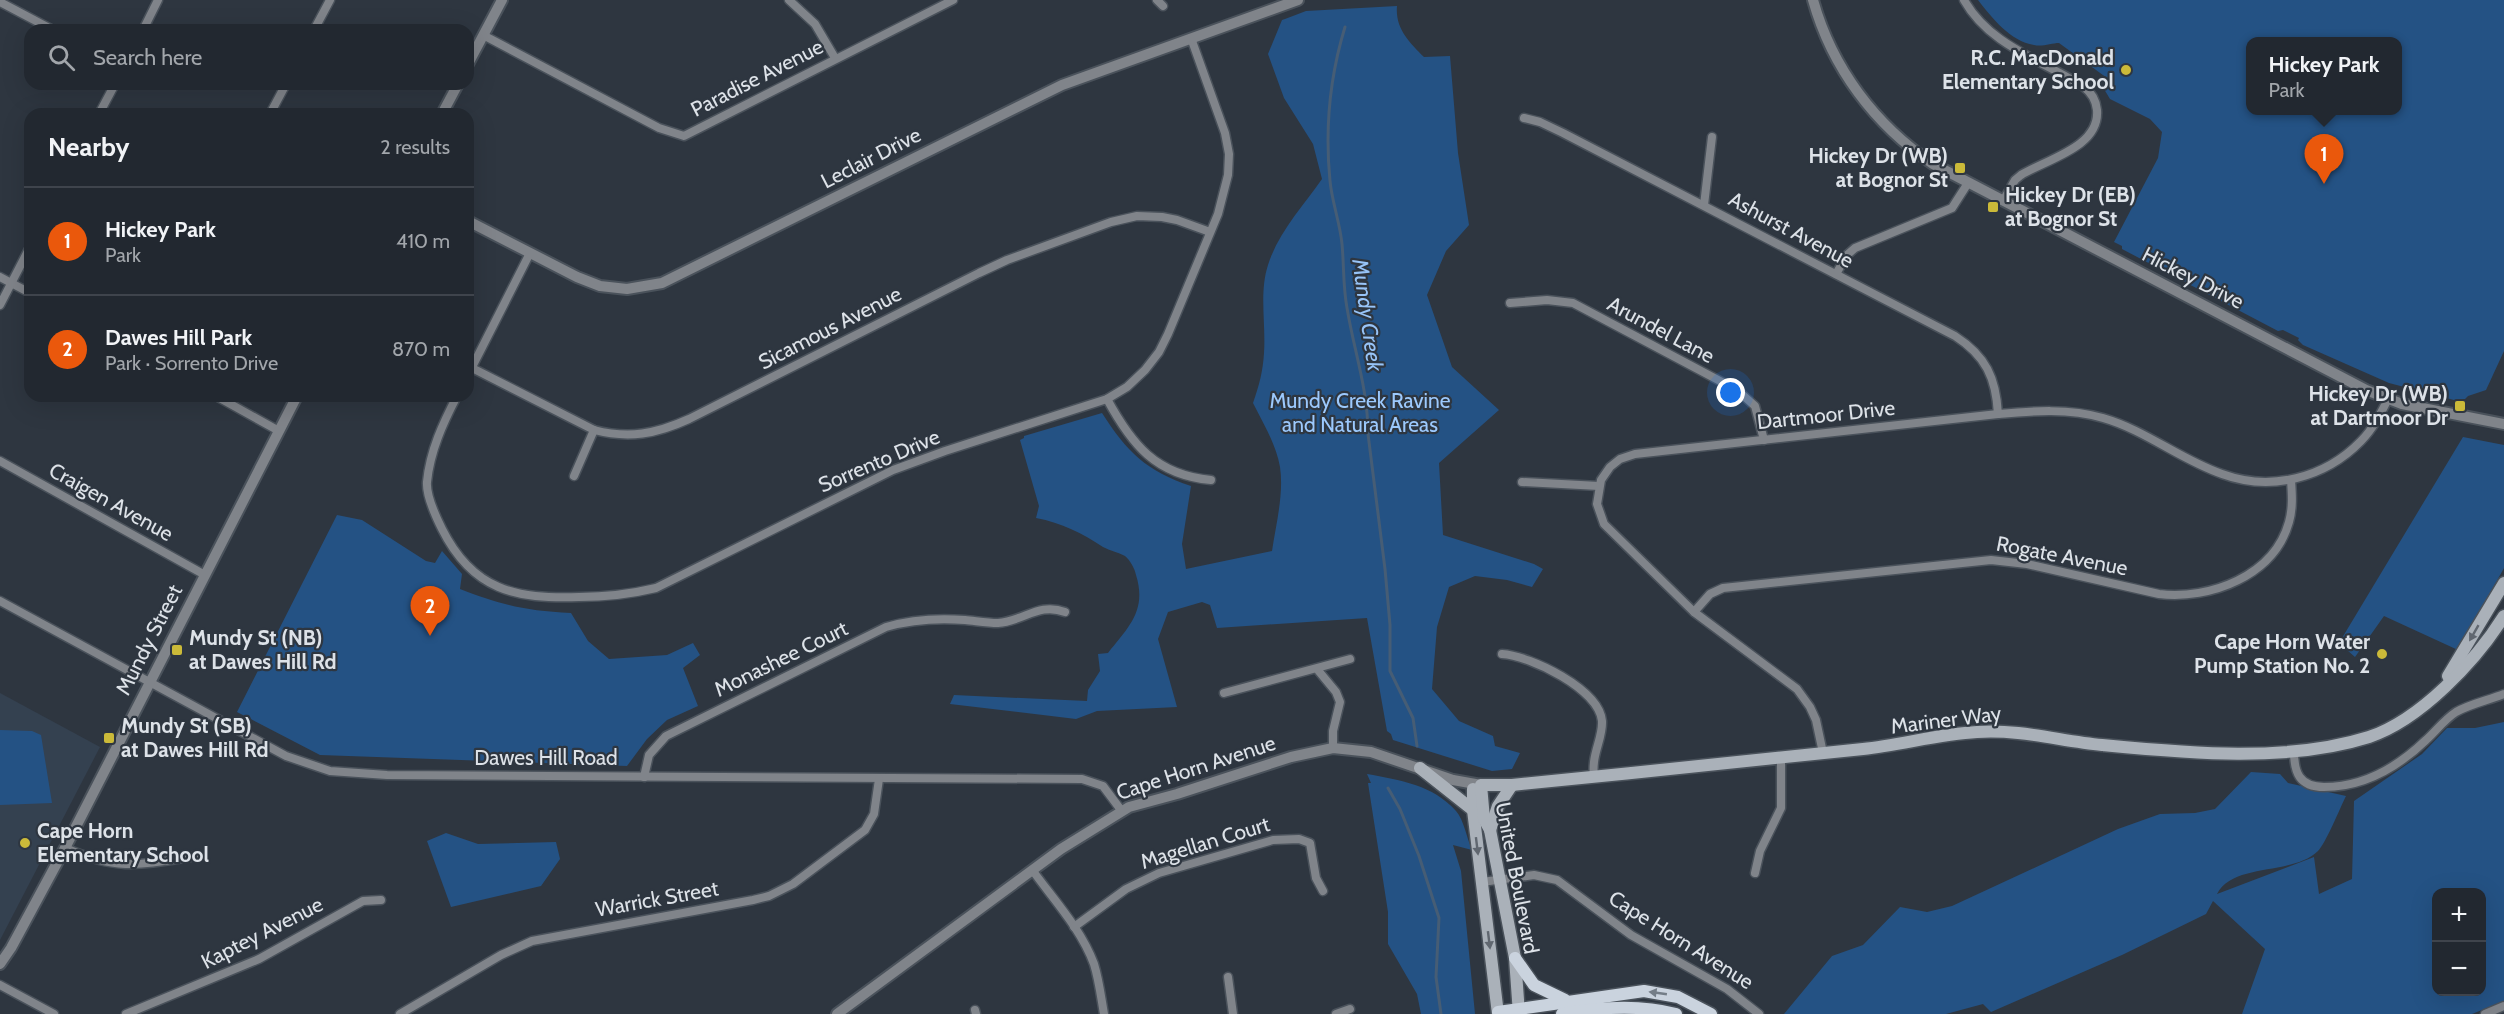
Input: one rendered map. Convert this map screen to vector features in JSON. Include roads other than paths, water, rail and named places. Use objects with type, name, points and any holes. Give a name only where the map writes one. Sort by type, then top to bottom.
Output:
[{"type":"main road","name":"Mariner Way","points":[[2437,692],[2459,660],[2504,583]]},
{"type":"main road","name":"Mariner Way","points":[[1477,785],[1512,785],[1781,758],[1891,746],[1957,734],[1995,731],[2027,733],[2102,745],[2200,752],[2294,751],[2328,746],[2375,734],[2409,716],[2481,651],[2504,616]]},
{"type":"main road","points":[[1420,768],[1473,810]]},
{"type":"main road","name":"United Boulevard","points":[[1477,785],[1473,810],[1498,1013]]},
{"type":"main road","name":"United Boulevard","points":[[1477,785],[1484,819],[1490,830],[1515,958],[1519,1011]]},
{"type":"main road","points":[[1490,830],[1498,806],[1512,785]]},
{"type":"main road","points":[[1515,958],[1532,984],[1566,1001]]},
{"type":"main road","points":[[1498,1013],[1627,992],[1648,991],[1682,998],[1712,1014]]},
{"type":"main road","points":[[1562,1014],[1603,1007],[1616,1012],[1652,1008],[1676,1014]]},
{"type":"street","points":[[146,24],[158,0]]},
{"type":"street","points":[[317,24],[330,0]]},
{"type":"street","points":[[474,52],[502,0]]},
{"type":"street","points":[[789,0],[815,24],[835,58]]},
{"type":"street","name":"Paradise Avenue","points":[[483,35],[659,128],[684,136],[953,0]]},
{"type":"street","name":"Leclair Drive","points":[[474,224],[600,286],[627,289],[662,283],[1062,85],[1298,0]]},
{"type":"street","name":"Hickey Drive","points":[[1813,0],[1836,59],[1867,105],[1911,148],[1933,164],[2356,385],[2402,404],[2504,424]]},
{"type":"street","points":[[1964,0],[1975,17],[2000,40],[2084,87],[2092,95],[2097,106],[2096,124],[2087,140],[2021,175],[2011,185],[2002,201]]},
{"type":"street","points":[[0,2],[42,24]]},
{"type":"street","name":"Sorrento Drive","points":[[454,402],[438,435],[427,484],[437,518],[456,553],[483,578],[512,592],[542,598],[619,595],[656,588],[893,470],[1107,399],[1137,378],[1159,352],[1210,232],[1226,186],[1229,154],[1225,133],[1191,38]]},
{"type":"street","points":[[102,108],[112,90]]},
{"type":"street","points":[[273,108],[282,90]]},
{"type":"street","points":[[445,108],[455,90]]},
{"type":"street","name":"Ashurst Avenue","points":[[1524,118],[1540,122],[1563,133],[1955,336],[1973,349],[1990,371],[1996,391],[1998,414]]},
{"type":"street","points":[[1704,205],[1712,137]]},
{"type":"street","points":[[1836,274],[1855,248],[1952,208],[1968,183]]},
{"type":"street","name":"Sicamous Avenue","points":[[474,374],[594,430],[630,436],[645,434],[674,426],[1007,260],[1111,222],[1137,216],[1162,217],[1210,232]]},
{"type":"street","points":[[474,364],[530,253]]},
{"type":"street","points":[[0,304],[24,258]]},
{"type":"street","points":[[0,277],[24,290]]},
{"type":"street","name":"Arundel Lane","points":[[1510,303],[1547,300],[1573,303],[1737,390],[1755,406],[1764,440]]},
{"type":"street","points":[[1107,399],[1128,435],[1144,452],[1174,472],[1191,478],[1210,480]]},
{"type":"street","name":"Dartmoor Drive","points":[[1599,486],[1610,467],[1627,456],[2037,411],[2091,414],[2119,423],[2224,475],[2251,480],[2291,480],[2314,472],[2344,456],[2362,441],[2388,399]]},
{"type":"street","points":[[227,402],[279,431]]},
{"type":"street","name":"Mundy Street","points":[[0,964],[11,948],[64,848],[294,402]]},
{"type":"street","points":[[574,476],[594,430]]},
{"type":"street","name":"Craigen Avenue","points":[[0,460],[205,575]]},
{"type":"street","name":"Rogate Avenue","points":[[1694,612],[1710,594],[1723,588],[1979,560],[2027,564],[2159,594],[2181,596],[2203,593],[2245,576],[2261,566],[2275,551],[2289,523],[2292,505],[2291,480]]},
{"type":"street","points":[[1522,483],[1599,486],[1597,504],[1604,524],[1694,612],[1797,689],[1816,720],[1823,753]]},
{"type":"street","name":"Dawes Hill Road","points":[[0,601],[286,756],[330,771],[387,775],[1082,779],[1103,786],[1121,810]]},
{"type":"street","name":"Monashee Court","points":[[644,777],[646,762],[654,748],[666,736],[886,627],[918,620],[998,623],[1017,620],[1053,607],[1065,612]]},
{"type":"street","points":[[1502,654],[1533,661],[1582,690],[1595,703],[1600,713],[1602,726],[1592,763],[1594,777]]},
{"type":"street","points":[[1224,693],[1350,659]]},
{"type":"street","points":[[1317,669],[1340,700],[1340,710],[1333,731],[1333,748]]},
{"type":"street","points":[[2294,751],[2295,769],[2302,780],[2314,787],[2343,787],[2382,774],[2410,756],[2456,712],[2504,694]]},
{"type":"street","name":"Cape Horn Avenue","points":[[837,1014],[1032,871],[1121,810],[1273,763],[1333,748],[1362,750],[1477,785]]},
{"type":"street","points":[[1755,873],[1760,851],[1781,806],[1781,758]]},
{"type":"street","name":"Warrick Street","points":[[400,1014],[507,951],[532,941],[753,900],[781,891],[865,830],[874,814],[879,779]]},
{"type":"street","name":"Magellan Court","points":[[1074,927],[1126,890],[1159,873],[1260,843],[1288,838],[1310,843],[1316,878],[1323,891]]},
{"type":"street","points":[[64,848],[96,860],[115,864],[147,864],[196,856]]},
{"type":"street","points":[[1032,871],[1074,927],[1095,967],[1104,1014]]},
{"type":"street","name":"Cape Horn Avenue","points":[[1482,882],[1534,875],[1557,880],[1631,935],[1727,989],[1759,1014]]},
{"type":"street","name":"Kaptey Avenue","points":[[126,1014],[260,960],[363,901],[381,900]]},
{"type":"street","points":[[1228,977],[1233,1014]]},
{"type":"street","points":[[0,985],[54,1014]]},
{"type":"street","points":[[1336,1014],[1350,1009]]},
{"type":"street","points":[[2485,1014],[2499,1009]]},
{"type":"waterway","name":"Mundy Creek","points":[[1345,27],[1330,103],[1328,142],[1330,181],[1341,236],[1347,308],[1366,401],[1390,625],[1390,671],[1413,718],[1417,746]]},
{"type":"waterway","name":"Mundy Creek","points":[[1388,788],[1400,809],[1419,856],[1439,918],[1436,977],[1441,1014]]},
{"type":"place","name":"R.C. MacDonald Elementary School","points":[[2126,70]]},
{"type":"place","name":"Hickey Dr (WB) at Bognor St","points":[[1960,168]]},
{"type":"place","name":"Hickey Park","points":[[2324,184]]},
{"type":"place","name":"Hickey Dr (EB) at Bognor St","points":[[1993,207]]},
{"type":"place","name":"Hickey Dr (WB) at Dartmoor Dr","points":[[2460,406]]},
{"type":"place","name":"Dawes Hill Park","points":[[430,636]]},
{"type":"place","name":"Mundy St (NB) at Dawes Hill Rd","points":[[177,650]]},
{"type":"place","name":"Cape Horn Water Pump Station No. 2","points":[[2382,654]]},
{"type":"place","name":"Mundy St (SB) at Dawes Hill Rd","points":[[109,738]]},
{"type":"place","name":"Cape Horn Elementary School","points":[[25,843]]},
{"type":"park label","name":"Mundy Creek Ravine and Natural Areas","points":[[1360,413]]}]
